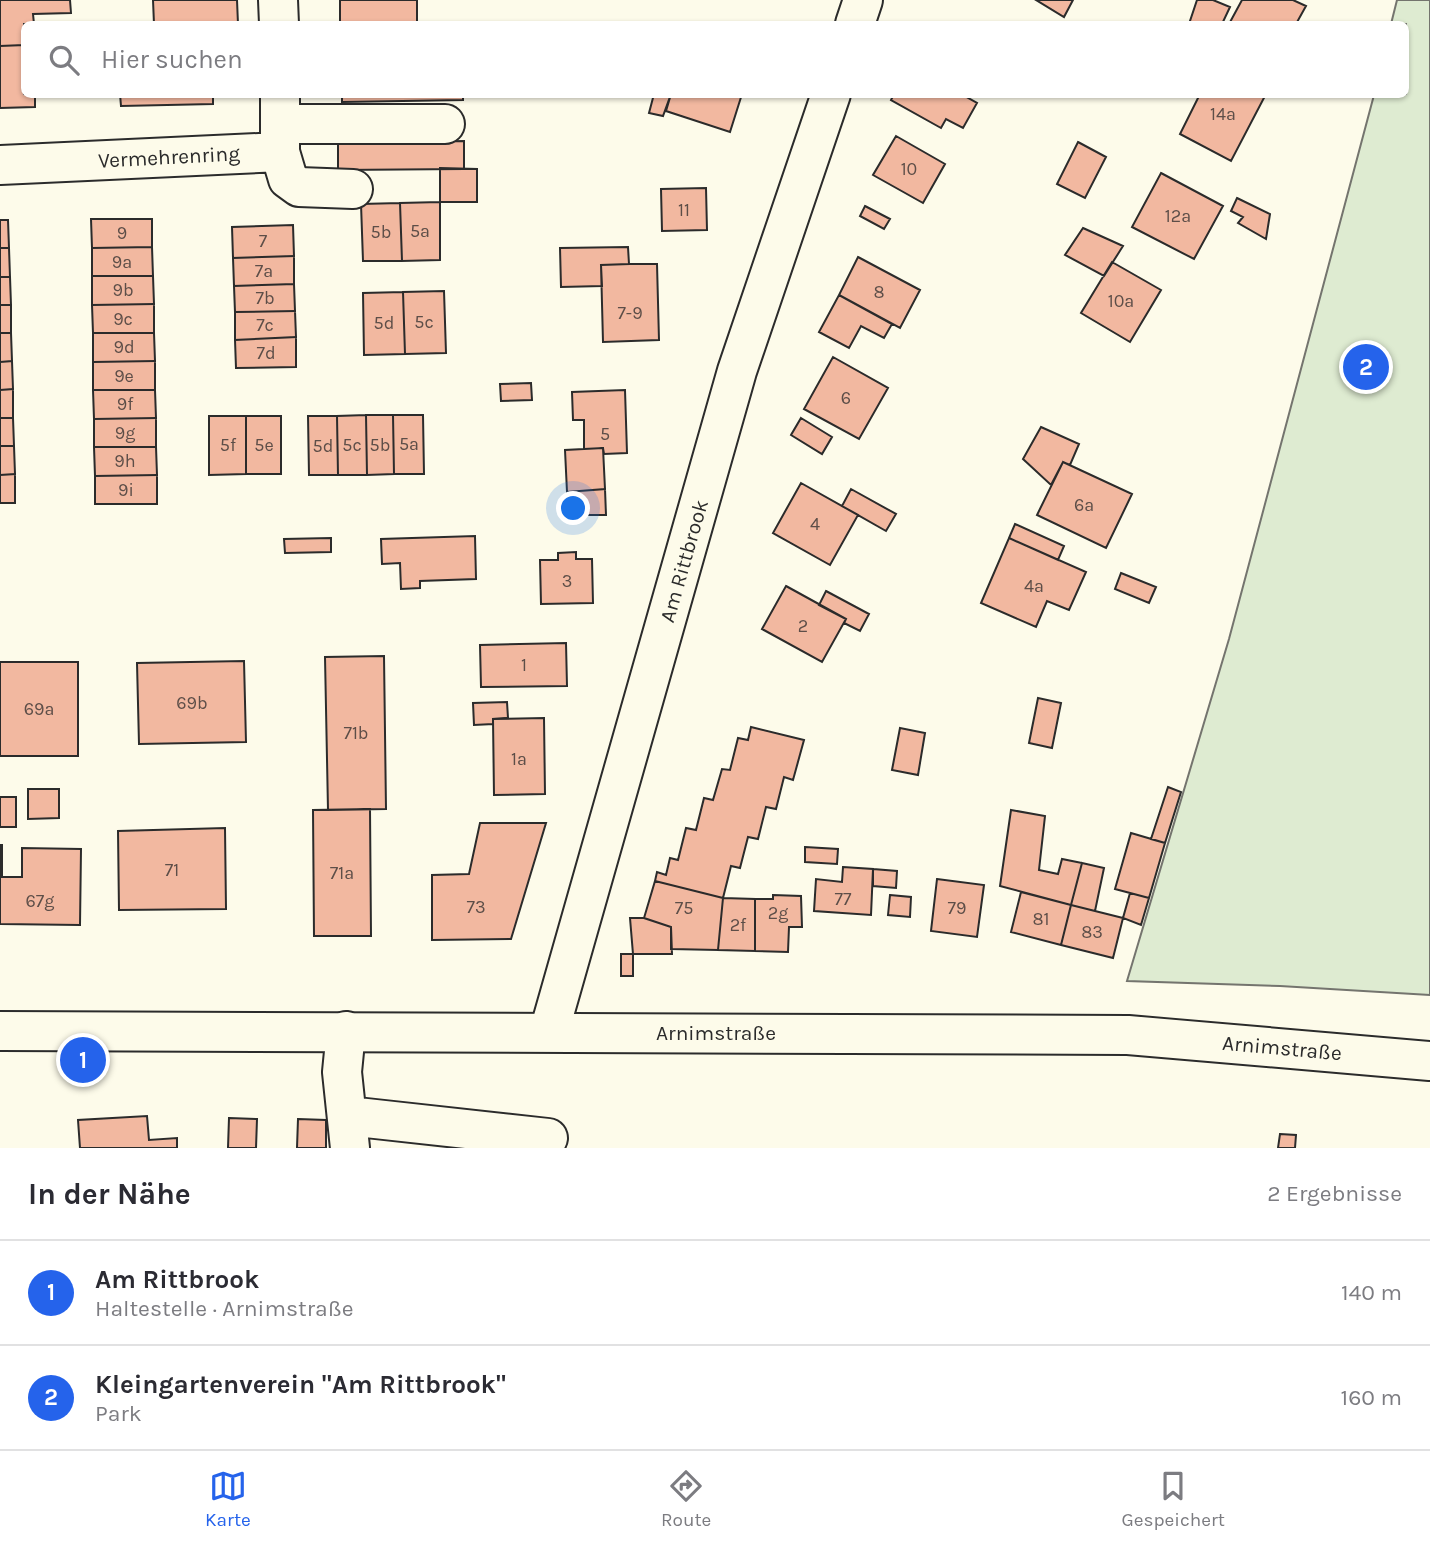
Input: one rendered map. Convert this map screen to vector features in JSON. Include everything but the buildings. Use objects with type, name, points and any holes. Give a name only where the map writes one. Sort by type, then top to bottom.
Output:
[{"type":"main road","points":[[278,0],[279,21]]},
{"type":"main road","points":[[856,21],[863,0]]},
{"type":"main road","name":"Am Rittbrook","points":[[550,1032],[737,371],[830,98]]},
{"type":"main road","points":[[280,123],[288,179],[299,187],[353,189]]},
{"type":"main road","name":"Vermehrenring","points":[[0,165],[280,123],[445,124]]},
{"type":"main road","name":"Arnimstraße","points":[[0,1031],[1128,1035],[1430,1061]]},
{"type":"main road","points":[[346,1031],[342,1072],[349,1132],[548,1138]]},
{"type":"green space","points":[[1397,0],[1430,0],[1430,995],[1127,981],[1229,639],[1373,98],[1409,98],[1409,21],[1392,21]]},
{"type":"place","name":"Kleingartenverein \"Am Rittbrook\"","points":[[1366,367]]},
{"type":"place","name":"Am Rittbrook","points":[[83,1060]]}]
